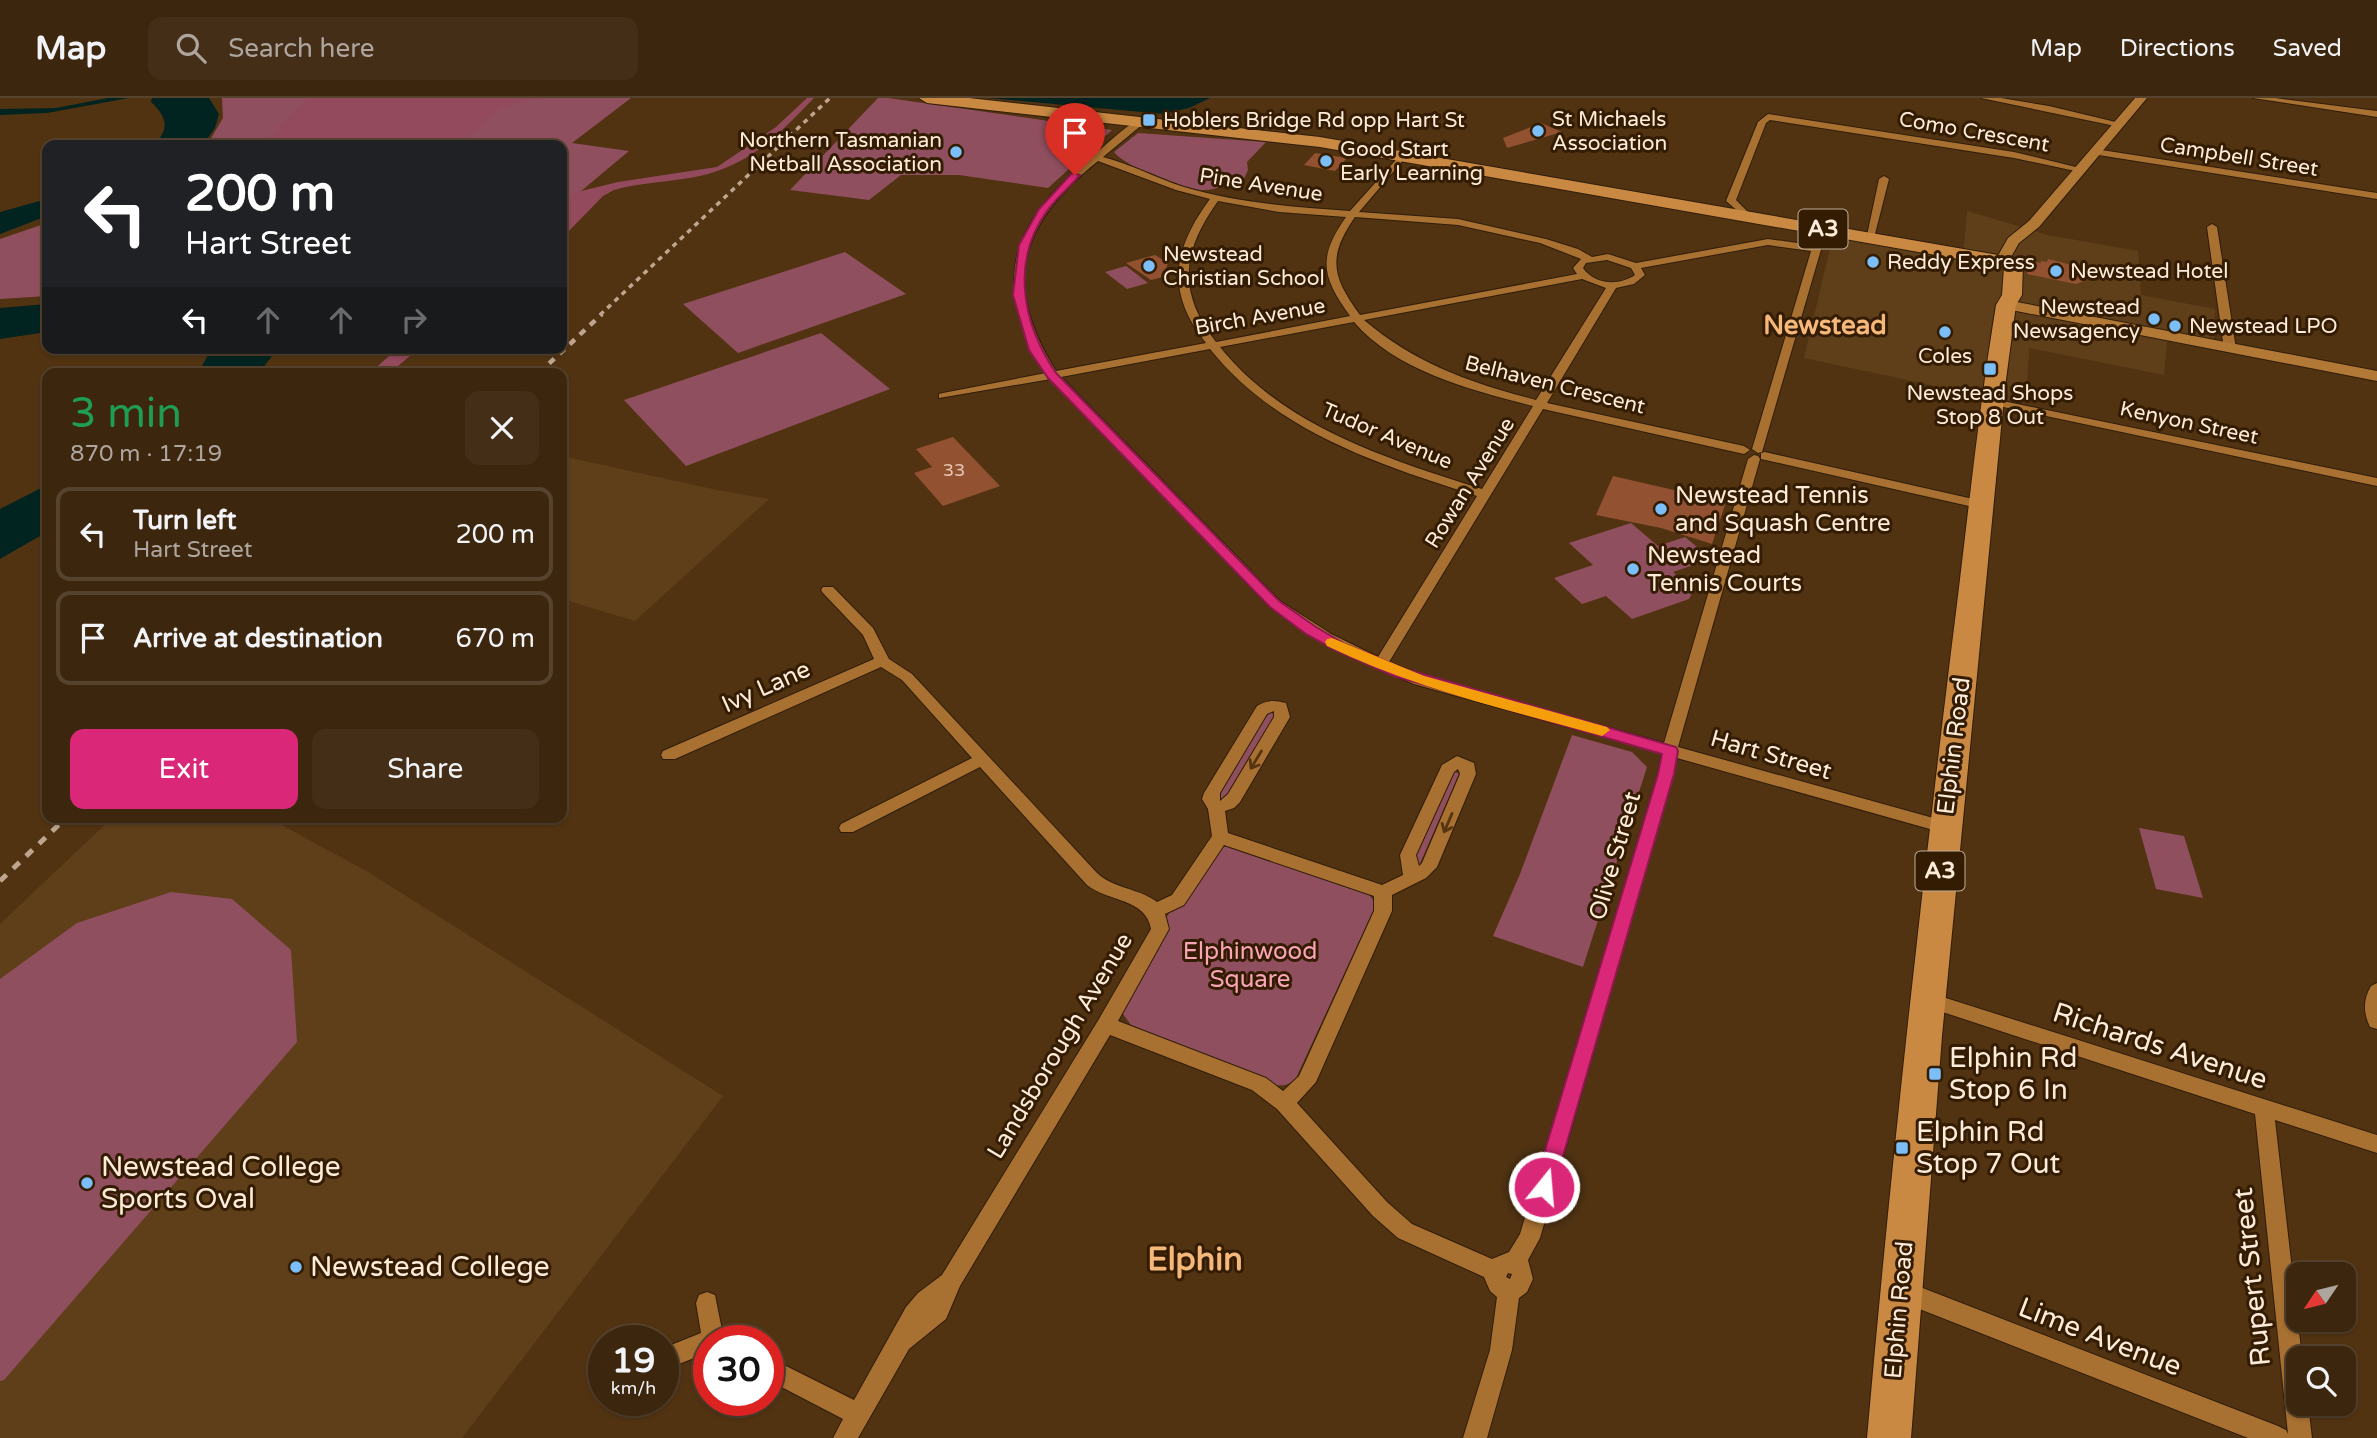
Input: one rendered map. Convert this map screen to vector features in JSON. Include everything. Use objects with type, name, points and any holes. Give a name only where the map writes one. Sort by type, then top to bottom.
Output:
[{"type":"highway","name":"A3","points":[[928,98],[1259,133],[1958,253],[2008,257]]},
{"type":"highway","name":"Elphin Road","points":[[1889,1438],[1900,1290],[1944,827],[1993,402],[2006,305],[2012,295],[2008,257]]},
{"type":"street","points":[[1985,98],[2049,108],[2120,124]]},
{"type":"street","points":[[2008,257],[2141,98]]},
{"type":"street","points":[[2257,98],[2377,114]]},
{"type":"street","name":"Como Crescent","points":[[1747,216],[1731,201],[1762,122],[1769,117],[2014,155],[2080,169]]},
{"type":"street","name":"Hart Street","points":[[1140,122],[1063,186],[1042,211],[1024,245],[1019,269],[1018,295],[1024,322],[1034,350],[1052,375],[1275,604],[1311,631],[1380,666],[1419,680],[1944,827]]},
{"type":"street","name":"Campbell Street","points":[[2095,152],[2377,196]]},
{"type":"street","name":"Belhaven Crescent","points":[[1402,156],[1345,223],[1335,242],[1331,265],[1343,300],[1359,319],[1388,344],[1425,366],[1477,388],[1541,406],[1982,505]]},
{"type":"street","name":"Pine Avenue","points":[[1095,159],[1216,198],[1279,209],[1419,218],[1488,228],[1562,247],[1589,259],[1618,259],[1635,266]]},
{"type":"street","points":[[1869,238],[1884,178]]},
{"type":"street","name":"Tudor Avenue","points":[[1216,198],[1197,223],[1188,241],[1184,261],[1188,304],[1212,346],[1242,378],[1265,397],[1326,435],[1397,466],[1485,494]]},
{"type":"street","points":[[2212,227],[2230,349]]},
{"type":"street","name":"Olive Street","points":[[1504,1267],[1529,1238],[1533,1225],[1666,774],[1673,733],[1822,229]]},
{"type":"street","points":[[1589,259],[1578,268],[1583,276],[1613,285],[1637,279],[1640,275],[1635,266],[1768,242],[1817,250]]},
{"type":"street","name":"Birch Avenue","points":[[943,396],[1583,276]]},
{"type":"street","name":"Rowan Avenue","points":[[1380,666],[1613,285]]},
{"type":"street","points":[[2006,305],[2377,376]]},
{"type":"street","name":"Kenyon Street","points":[[1993,402],[2377,482]]},
{"type":"street","name":"Landsborough Avenue","points":[[828,590],[873,637],[880,647],[882,661],[907,677],[981,761],[1100,886],[1157,910],[1160,929],[1106,1025],[950,1283],[947,1300],[936,1314],[901,1341],[845,1438]]},
{"type":"street","name":"Ivy Lane","points":[[669,755],[882,661]]},
{"type":"street","points":[[1157,910],[1178,900],[1220,837],[1216,808],[1210,799],[1212,793],[1262,710],[1271,705],[1281,707],[1282,716],[1234,798],[1228,804],[1216,808]]},
{"type":"street","points":[[847,828],[981,761]]},
{"type":"street","points":[[1220,837],[1383,892],[1412,875],[1423,873],[1429,867],[1468,775],[1468,767],[1462,763],[1457,762],[1448,769],[1408,856],[1412,875]]},
{"type":"street","points":[[1284,1103],[1306,1082],[1384,911],[1383,892]]},
{"type":"street","points":[[2377,991],[2373,999],[2377,1021]]},
{"type":"street","name":"Richards Avenue","points":[[1927,1000],[2377,1144]]},
{"type":"street","points":[[1106,1025],[1259,1084],[1284,1103],[1380,1209],[1405,1231],[1504,1267],[1521,1270],[1524,1279],[1517,1289],[1509,1290],[1501,1350],[1475,1438]]},
{"type":"street","name":"Rupert Street","points":[[2264,1109],[2300,1438]]},
{"type":"street","name":"Lime Avenue","points":[[1900,1290],[2278,1438]]},
{"type":"street","points":[[708,1303],[710,1325]]},
{"type":"street","points":[[784,1376],[859,1415]]},
{"type":"shaded area","points":[[309,98],[538,98],[500,109],[463,140],[269,140],[278,127]]},
{"type":"shaded area","points":[[807,98],[814,98],[776,136],[735,164],[700,176],[614,190],[603,196],[567,233],[567,201],[573,193],[618,182],[717,167],[776,127]]},
{"type":"shaded area","points":[[1967,211],[2048,235],[2138,251],[2141,295],[2215,309],[2214,340],[2168,332],[2164,375],[2029,348],[2026,403],[1804,358],[1833,236],[1963,258]]},
{"type":"shaded area","points":[[391,354],[412,354],[396,368],[376,368]]},
{"type":"shaded area","points":[[567,457],[769,499],[635,621],[567,601]]},
{"type":"shaded area","name":"Newstead College","points":[[107,823],[278,823],[368,872],[723,1096],[462,1438],[0,1438],[0,924]]},
{"type":"green space","points":[[222,98],[631,98],[572,143],[629,151],[567,203],[567,140],[210,140],[223,118]]},
{"type":"green space","name":"Northern Tasmanian Netball Association","points":[[878,98],[1112,130],[1048,188],[959,175],[901,175],[869,200],[790,190]]},
{"type":"green space","points":[[1138,133],[1266,142],[1247,162],[1248,170],[1244,179],[1201,190],[1154,176],[1120,158],[1114,152]]},
{"type":"green space","points":[[42,225],[42,296],[0,299],[0,239]]},
{"type":"green space","points":[[845,252],[906,294],[738,353],[683,304]]},
{"type":"green space","points":[[1126,266],[1148,283],[1127,289],[1105,272]]},
{"type":"green space","points":[[821,333],[890,389],[686,466],[624,400]]},
{"type":"green space","name":"Newstead Tennis Courts","points":[[1631,523],[1658,546],[1685,537],[1707,555],[1705,561],[1673,572],[1694,590],[1689,599],[1632,619],[1606,596],[1582,604],[1554,578],[1593,565],[1569,543]]},
{"type":"green space","points":[[1271,711],[1274,716],[1224,799],[1220,800],[1215,796],[1266,712]]},
{"type":"green space","points":[[1572,735],[1632,752],[1647,767],[1583,967],[1493,936],[1520,874]]},
{"type":"green space","points":[[1454,771],[1459,774],[1418,868],[1412,863]]},
{"type":"green space","points":[[2139,828],[2184,836],[2203,898],[2156,889]]},
{"type":"green space","name":"Elphinwood Square","points":[[1231,846],[1365,892],[1373,902],[1373,911],[1296,1078],[1286,1085],[1271,1083],[1131,1025],[1123,1014],[1164,939],[1166,918],[1183,904],[1218,848]]},
{"type":"green space","name":"Newstead College Sports Oval","points":[[171,892],[232,899],[291,950],[297,1042],[4,1380],[0,1381],[0,979],[77,923]]},
{"type":"water","points":[[108,98],[129,98],[47,113],[0,115],[0,109],[56,108]]},
{"type":"water","points":[[152,98],[209,98],[219,114],[215,128],[207,140],[158,140],[163,134],[165,123],[151,102]]},
{"type":"water","points":[[988,98],[1210,98],[1189,108],[1164,114]]},
{"type":"water","points":[[42,200],[42,218],[0,234],[0,212]]},
{"type":"water","points":[[42,304],[42,333],[0,339],[0,308]]},
{"type":"water","points":[[209,354],[273,354],[263,368],[201,368]]},
{"type":"water","points":[[42,488],[42,535],[0,559],[0,509]]},
{"type":"building","name":"St Michaels Association","points":[[1541,123],[1562,132],[1507,148],[1503,138]]},
{"type":"building","name":"Good Start Early Learning","points":[[1315,153],[1347,158],[1335,171],[1304,165]]},
{"type":"building","name":"Newstead Christian School","points":[[1155,255],[1168,263],[1163,277],[1151,280],[1126,263]]},
{"type":"building","name":"Newstead Hotel","points":[[2048,259],[2084,268],[2084,281],[2076,284],[2027,274],[2030,261],[2041,263],[2047,262]]},
{"type":"building","points":[[953,437],[1000,486],[943,506],[914,473],[932,467],[916,449]]},
{"type":"building","name":"Newstead Tennis and Squash Centre","points":[[1613,476],[1726,502],[1712,544],[1661,528],[1596,515]]},
{"type":"railway","points":[[600,315],[830,98]]},
{"type":"railway","points":[[567,347],[602,314]]},
{"type":"railway","points":[[544,368],[559,354]]},
{"type":"railway","points":[[0,881],[61,823]]},
{"type":"slow traffic","points":[[1332,642],[1380,666],[1419,680],[1602,730]]},
{"type":"place","name":"Hoblers Bridge Rd opp Hart St","points":[[1149,120]]},
{"type":"place","name":"St Michaels Association","points":[[1538,131]]},
{"type":"place","name":"Northern Tasmanian Netball Association","points":[[956,152]]},
{"type":"place","name":"Good Start Early Learning","points":[[1326,161]]},
{"type":"place","name":"Reddy Express","points":[[1873,262]]},
{"type":"place","name":"Newstead Christian School","points":[[1149,266]]},
{"type":"place","name":"Newstead Hotel","points":[[2056,271]]},
{"type":"place","name":"Newstead Newsagency","points":[[2154,319]]},
{"type":"place","name":"Newstead LPO","points":[[2175,326]]},
{"type":"place","name":"Coles","points":[[1945,332]]},
{"type":"place","name":"Newstead Shops Stop 8 Out","points":[[1990,369]]},
{"type":"place","name":"Newstead Tennis and Squash Centre","points":[[1661,509]]},
{"type":"place","name":"Newstead Tennis Courts","points":[[1633,569]]},
{"type":"place","name":"Elphin Rd Stop 6 In","points":[[1935,1074]]},
{"type":"place","name":"Elphin Rd Stop 7 Out","points":[[1902,1148]]},
{"type":"place","name":"Newstead College Sports Oval","points":[[87,1183]]},
{"type":"place","name":"Newstead College","points":[[296,1267]]},
{"type":"district","name":"Newstead","points":[[1825,325]]},
{"type":"district","name":"Elphin","points":[[1195,1260]]},
{"type":"route","points":[[1075,175],[1042,211],[1024,245],[1019,269],[1018,295],[1034,350],[1052,375],[1275,604],[1311,631],[1380,666],[1419,680],[1653,744],[1670,751],[1666,774],[1544,1187]]}]
